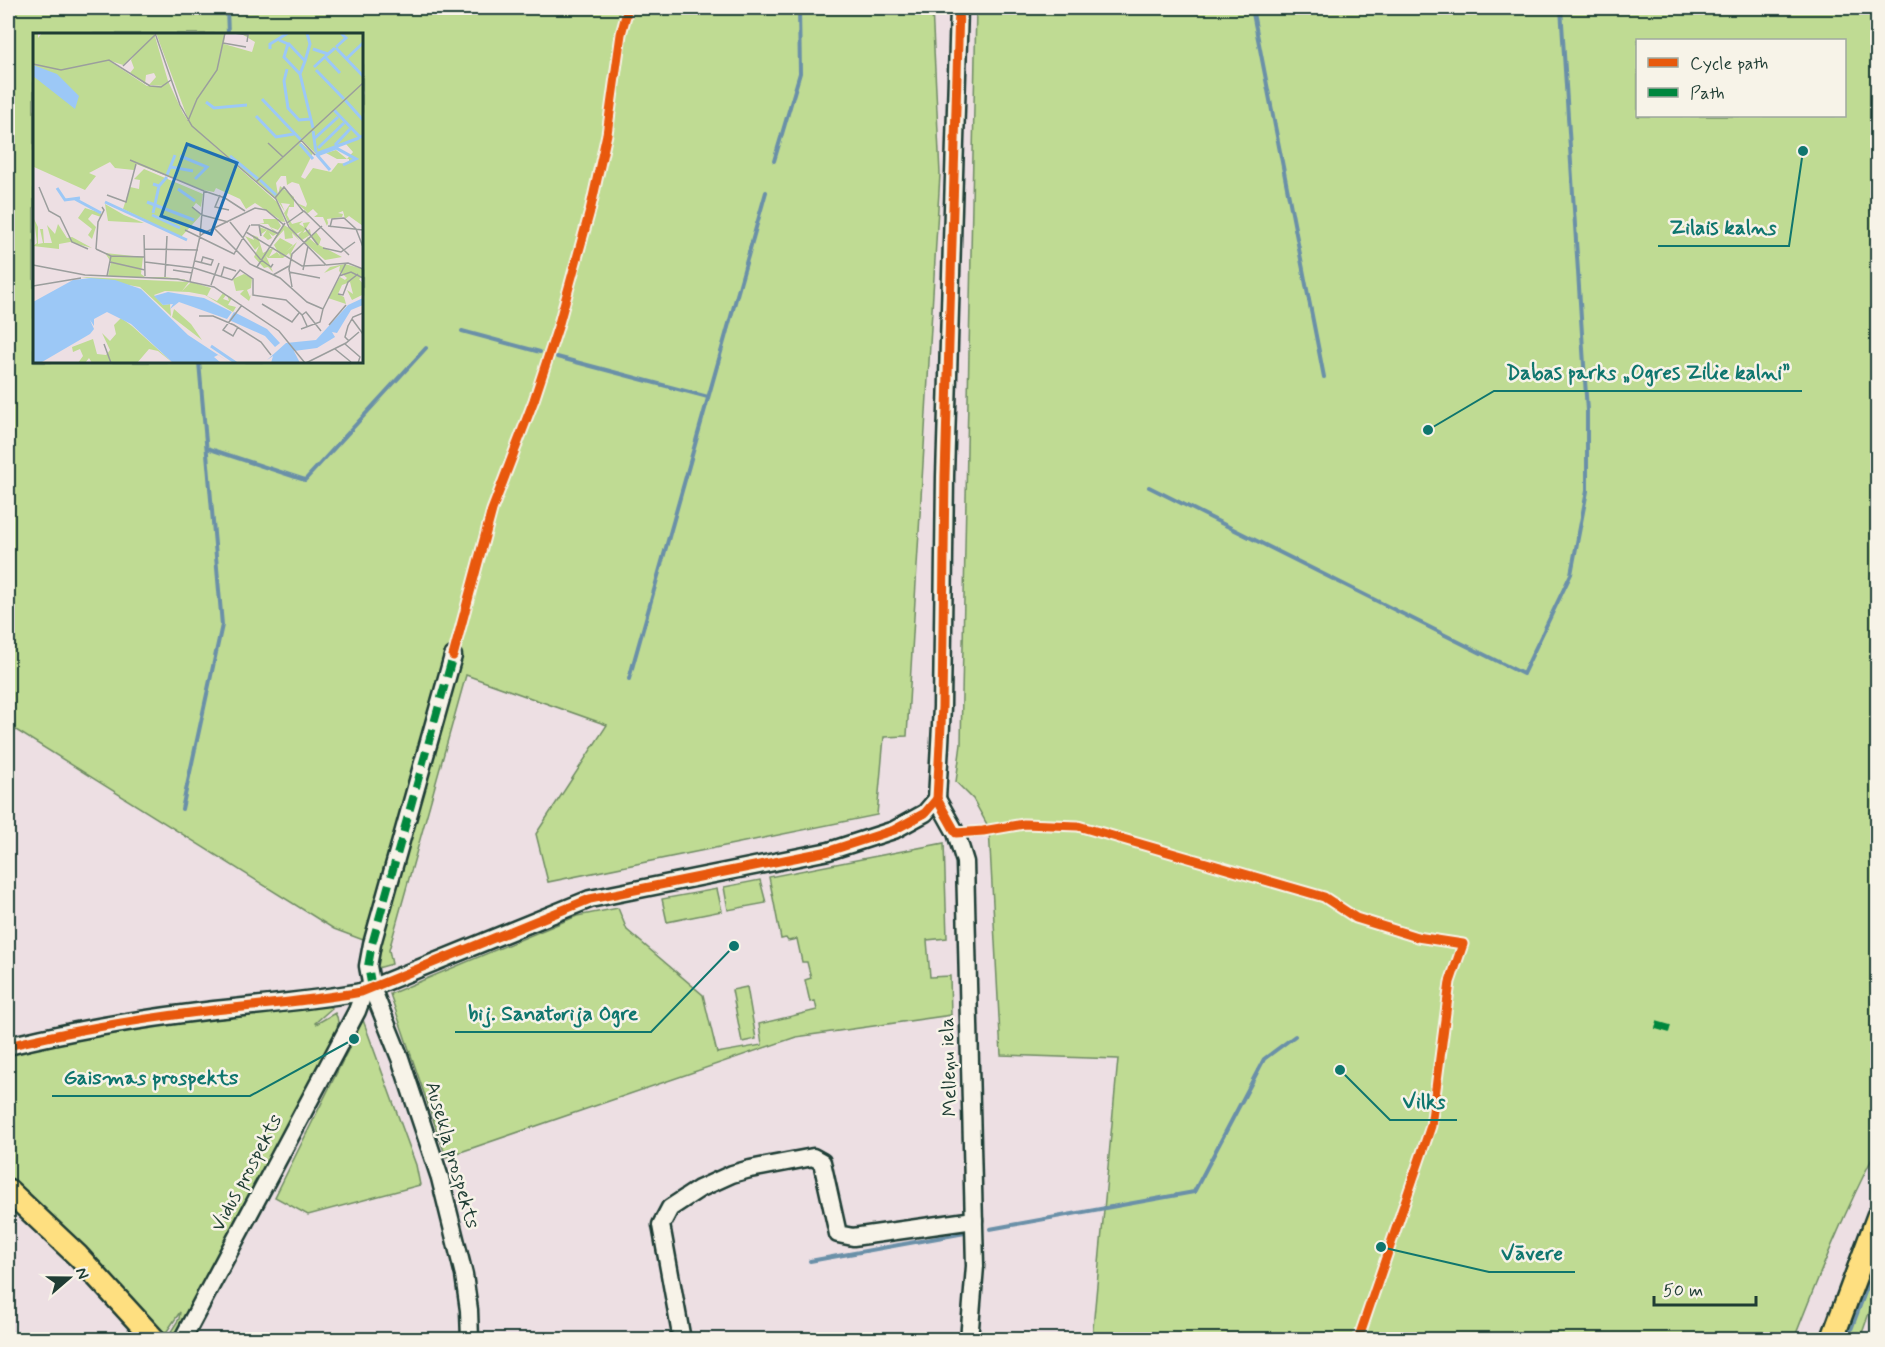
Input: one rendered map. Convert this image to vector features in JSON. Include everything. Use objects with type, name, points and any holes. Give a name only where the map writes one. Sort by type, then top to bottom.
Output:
[{"type":"main road","points":[[8,1190],[78,1256],[155,1340]]},
{"type":"main road","points":[[1832,1340],[1878,1216]]},
{"type":"street","points":[[8,1046],[113,1024],[333,997],[366,990],[590,899],[829,851],[894,830],[925,813],[937,799],[942,707],[945,476],[959,8]]},
{"type":"street","points":[[366,990],[372,944],[453,656]]},
{"type":"street","name":"Melleņu iela","points":[[937,799],[956,833],[965,862],[975,1277],[969,1340]]},
{"type":"street","name":"Vidus prospekts","points":[[182,1340],[357,1011],[366,990]]},
{"type":"street","name":"Ausekļa prospekts","points":[[366,990],[400,1058],[440,1178],[464,1275],[470,1310],[471,1340]]},
{"type":"street","points":[[682,1340],[661,1225],[670,1208],[699,1190],[732,1174],[813,1157],[822,1162],[838,1234],[853,1237],[974,1220]]},
{"type":"green space","points":[[8,8],[932,8],[940,174],[907,736],[884,737],[877,815],[548,882],[536,834],[607,725],[466,675],[389,950],[392,964],[367,971],[366,941],[334,929],[16,730],[8,728]]},
{"type":"green space","points":[[976,8],[1877,8],[1877,1149],[1843,1219],[1794,1339],[1092,1339],[1118,1059],[1001,1055],[989,828],[973,799],[956,782],[961,744]]},
{"type":"green space","points":[[944,843],[947,938],[927,940],[930,977],[950,976],[951,1015],[796,1037],[446,1157],[390,994],[577,916],[618,908],[627,930],[703,995],[717,1053],[762,1045],[759,1024],[817,1010],[815,1001],[810,1002],[805,980],[811,978],[807,962],[802,962],[797,939],[788,941],[786,938],[781,939],[769,877]]},
{"type":"green space","points":[[760,880],[766,903],[728,910],[724,887]]},
{"type":"green space","points":[[717,889],[722,911],[667,922],[662,899]]},
{"type":"green space","points":[[747,987],[756,1039],[742,1042],[732,990]]},
{"type":"green space","points":[[322,1003],[332,1008],[315,1023],[335,1013],[338,1023],[333,1039],[176,1336],[167,1338],[179,1319],[180,1312],[163,1337],[8,1180],[8,1054],[107,1030]]},
{"type":"green space","points":[[363,1020],[416,1165],[420,1185],[308,1215],[275,1197]]},
{"type":"green space","points":[[1877,1249],[1877,1290],[1860,1339],[1844,1339]]},
{"type":"waterway","points":[[227,8],[228,33]]},
{"type":"waterway","points":[[774,161],[800,73],[799,8]]},
{"type":"waterway","points":[[1252,8],[1324,377]]},
{"type":"waterway","points":[[1149,487],[1523,674],[1571,574],[1587,491],[1587,411],[1561,8]]},
{"type":"waterway","points":[[629,679],[766,192]]},
{"type":"waterway","points":[[462,331],[540,352]]},
{"type":"waterway","points":[[207,448],[305,480],[426,348]]},
{"type":"waterway","points":[[557,357],[708,397]]},
{"type":"waterway","points":[[182,809],[222,625],[199,363]]},
{"type":"waterway","points":[[990,1229],[1194,1192],[1264,1059],[1295,1036]]},
{"type":"waterway","points":[[810,1261],[965,1233]]},
{"type":"waterway","points":[[1847,1340],[1878,1258]]},
{"type":"marked path","points":[[372,988],[368,966],[372,944],[454,652]]},
{"type":"marked path","points":[[1656,1025],[1670,1029]]},
{"type":"cycle path","points":[[453,656],[492,510],[534,400],[558,327],[590,211],[607,134],[621,34],[628,8]]},
{"type":"cycle path","points":[[937,799],[942,707],[945,476],[959,8]]},
{"type":"cycle path","points":[[937,799],[956,833],[1024,824],[1078,826],[1324,897],[1356,918],[1417,937],[1463,944],[1450,982],[1431,1126],[1358,1340]]},
{"type":"cycle path","points":[[8,1046],[131,1021],[361,992],[590,899],[829,851],[894,830],[925,813],[937,799]]},
{"type":"place","name":"Zilais kalns","points":[[1803,151]]},
{"type":"place","name":"Dabas parks „Ogres Zilie kalni”","points":[[1428,430]]},
{"type":"place","name":"bij. Sanatorija Ogre","points":[[734,946]]},
{"type":"place","name":"Gaismas prospekts","points":[[354,1039]]},
{"type":"place","name":"Vilks","points":[[1340,1070]]},
{"type":"place","name":"Vāvere","points":[[1381,1247]]}]
